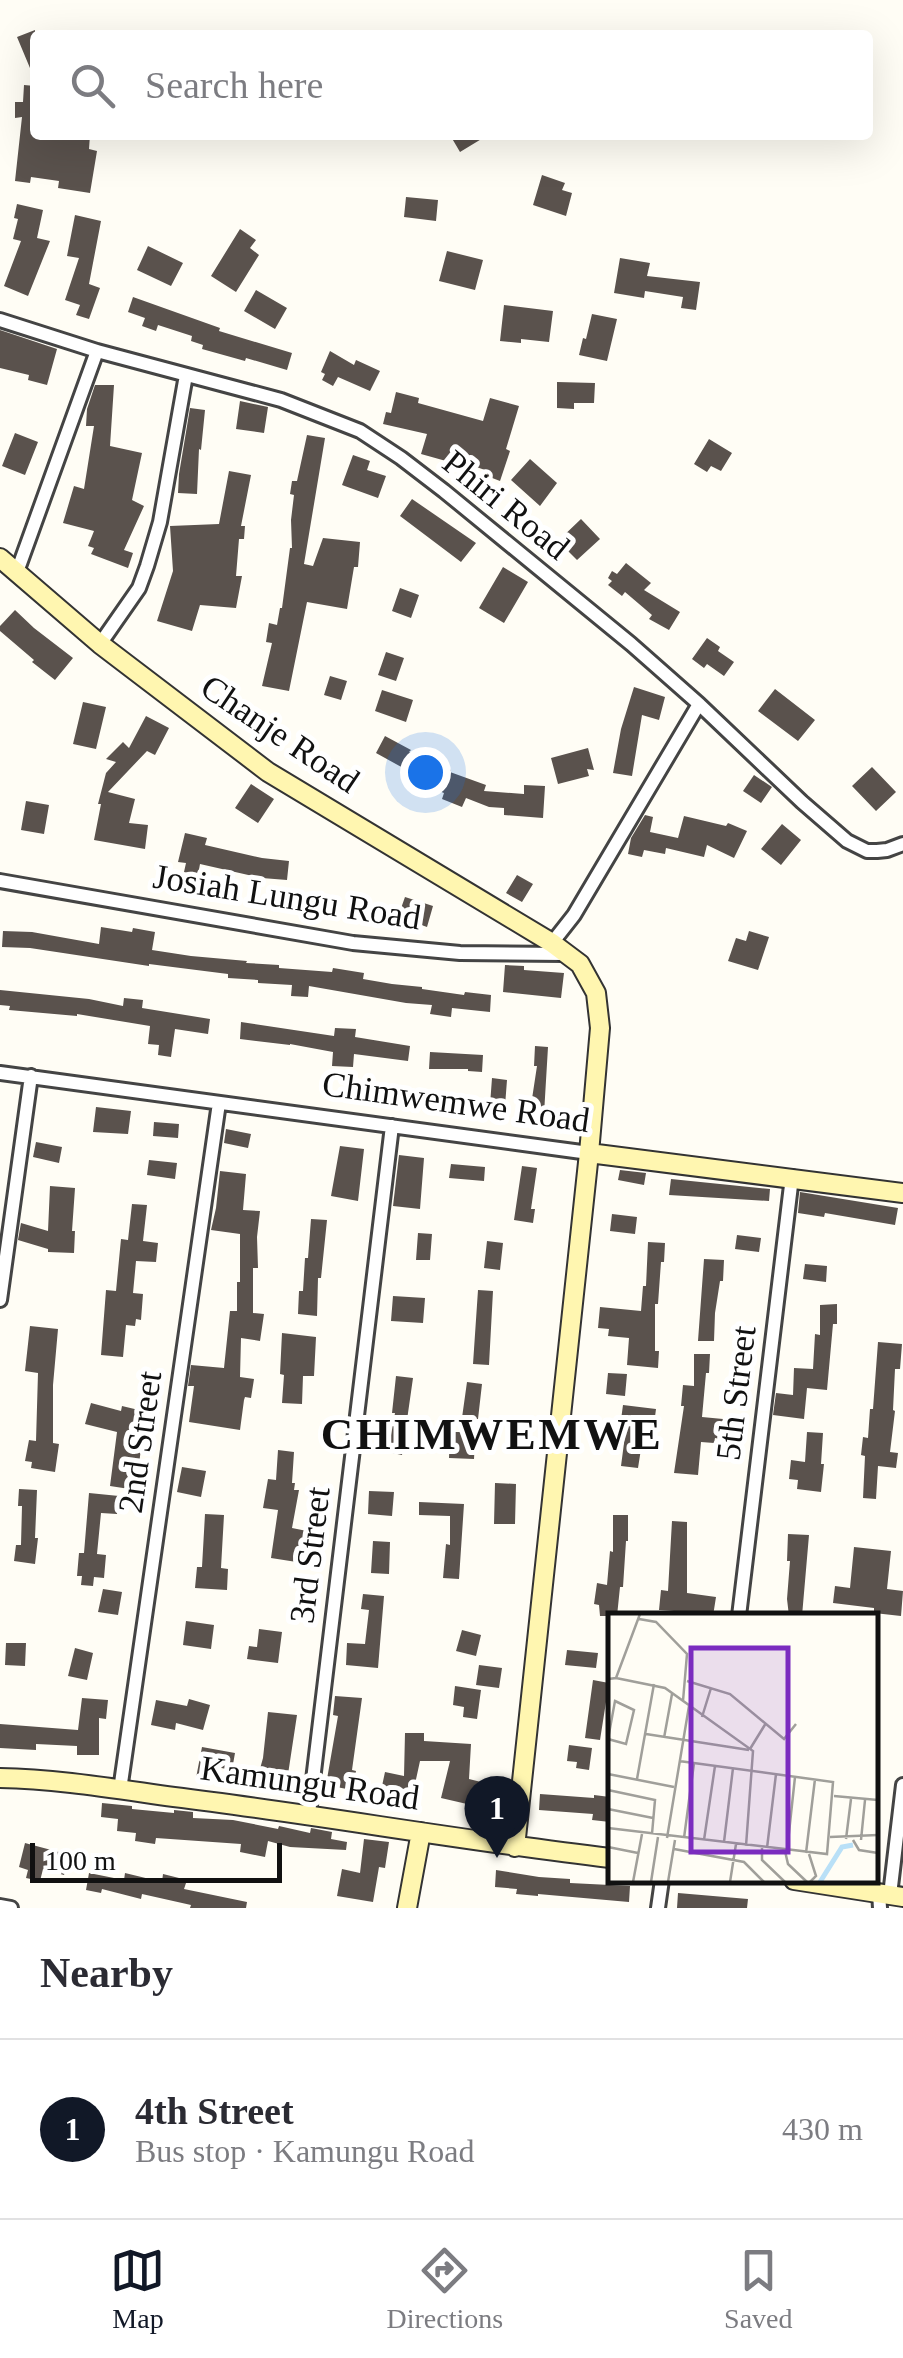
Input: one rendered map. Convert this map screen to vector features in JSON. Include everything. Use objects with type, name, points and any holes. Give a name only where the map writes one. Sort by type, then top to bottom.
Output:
[{"type":"street","name":"Phiri Road","points":[[0,320],[97,351],[281,400],[360,431],[401,458],[630,644],[846,840],[877,852],[903,844]]},
{"type":"street","points":[[17,572],[97,351]]},
{"type":"street","points":[[100,644],[139,588],[148,566],[160,522],[186,375]]},
{"type":"street","name":"Chanje Road","points":[[0,558],[100,644],[268,772],[560,948],[580,964],[596,994],[600,1028],[590,1153],[515,1847]]},
{"type":"street","points":[[560,948],[574,915],[699,704]]},
{"type":"street","name":"Josiah Lungu Road","points":[[0,881],[353,942],[460,952],[560,948]]},
{"type":"street","name":"Chimwemwe Road","points":[[0,1073],[903,1193]]},
{"type":"street","points":[[0,1300],[30,1076]]},
{"type":"street","name":"2nd Street","points":[[120,1790],[219,1104]]},
{"type":"street","name":"3rd Street","points":[[309,1814],[392,1126]]},
{"type":"street","name":"5th Street","points":[[739,1613],[792,1177]]},
{"type":"street","name":"Kamungu Road","points":[[0,1778],[51,1780],[608,1858]]},
{"type":"street","points":[[810,1883],[888,1898],[903,1785]]},
{"type":"street","points":[[407,1908],[421,1832]]},
{"type":"street","points":[[658,1908],[662,1883]]},
{"type":"street","points":[[0,1906],[11,1908]]},
{"type":"building","points":[[30,32],[30,68],[17,37]]},
{"type":"building","points":[[24,85],[30,86],[30,140],[90,140],[89,149],[97,151],[90,193],[58,188],[59,181],[31,177],[30,183],[15,181],[22,117],[15,118],[15,102],[23,102]]},
{"type":"building","points":[[453,140],[480,140],[460,152]]},
{"type":"building","points":[[542,175],[565,183],[562,190],[572,193],[566,216],[533,205]]},
{"type":"building","points":[[406,197],[438,200],[436,221],[404,217]]},
{"type":"building","points":[[17,204],[43,210],[37,238],[50,241],[28,296],[4,286],[21,241],[13,239]]},
{"type":"building","points":[[75,215],[101,221],[89,284],[100,288],[89,319],[76,315],[80,305],[65,300],[79,258],[67,256]]},
{"type":"building","points":[[240,229],[256,240],[250,248],[259,255],[236,292],[211,276]]},
{"type":"building","points":[[148,246],[183,263],[171,286],[137,270]]},
{"type":"building","points":[[447,251],[483,260],[475,290],[439,281]]},
{"type":"building","points":[[620,258],[650,263],[647,276],[700,282],[696,310],[681,308],[683,297],[645,291],[644,298],[614,293]]},
{"type":"building","points":[[256,290],[287,308],[275,329],[244,311]]},
{"type":"building","points":[[133,297],[220,328],[219,331],[292,353],[287,370],[202,349],[203,345],[191,341],[192,336],[158,325],[156,331],[142,326],[145,318],[128,312]]},
{"type":"building","points":[[504,305],[553,311],[549,342],[500,341]]},
{"type":"building","points":[[592,314],[617,319],[607,361],[579,355]]},
{"type":"building","points":[[0,330],[57,349],[47,385],[28,380],[29,375],[0,368]]},
{"type":"building","points":[[330,351],[354,365],[356,360],[380,371],[370,391],[338,377],[333,386],[322,380],[325,374],[321,372]]},
{"type":"building","points":[[557,382],[595,383],[594,403],[574,403],[574,409],[557,408]]},
{"type":"building","points":[[95,385],[114,385],[110,446],[142,453],[132,500],[144,506],[124,550],[133,553],[128,568],[91,554],[94,548],[88,546],[94,531],[63,523],[74,486],[84,489],[94,426],[86,426],[87,409]]},
{"type":"building","points":[[396,392],[419,398],[418,403],[483,421],[490,398],[519,406],[500,481],[487,476],[488,471],[447,457],[446,461],[421,454],[427,434],[383,424],[386,412],[391,413]]},
{"type":"building","points":[[240,401],[268,407],[264,433],[236,429]]},
{"type":"building","points":[[190,408],[205,410],[197,494],[178,493]]},
{"type":"building","points":[[15,433],[38,442],[25,475],[2,466]]},
{"type":"building","points":[[307,435],[325,438],[304,564],[313,566],[323,538],[360,542],[347,609],[307,602],[289,691],[262,686],[272,643],[266,642],[269,623],[277,625],[292,548],[292,481],[297,481]]},
{"type":"building","points":[[709,439],[732,453],[721,471],[711,466],[707,472],[694,464]]},
{"type":"building","points":[[353,455],[370,461],[367,470],[386,476],[378,498],[342,485]]},
{"type":"building","points":[[530,459],[557,483],[540,506],[511,480]]},
{"type":"building","points":[[229,471],[251,475],[241,526],[245,526],[244,539],[239,539],[236,576],[242,576],[236,608],[200,605],[192,631],[157,621],[173,571],[170,526],[219,524]]},
{"type":"building","points":[[412,499],[476,543],[461,562],[400,516]]},
{"type":"building","points":[[581,519],[600,539],[577,560],[558,541]]},
{"type":"building","points":[[626,563],[651,583],[644,590],[680,612],[669,630],[649,619],[652,615],[625,592],[622,596],[608,585],[612,571],[617,574]]},
{"type":"building","points":[[503,567],[528,582],[504,623],[479,608]]},
{"type":"building","points":[[400,588],[419,595],[411,618],[392,611]]},
{"type":"building","points":[[15,610],[73,658],[55,680],[0,631]]},
{"type":"building","points":[[707,638],[734,662],[724,676],[692,659]]},
{"type":"building","points":[[386,652],[404,658],[396,681],[378,675]]},
{"type":"building","points":[[330,676],[347,681],[341,700],[324,695]]},
{"type":"building","points":[[634,687],[665,697],[659,720],[642,715],[632,776],[613,773]]},
{"type":"building","points":[[775,689],[815,720],[798,741],[758,711]]},
{"type":"building","points":[[382,690],[413,700],[406,722],[375,711]]},
{"type":"building","points":[[83,702],[106,707],[96,749],[73,744]]},
{"type":"building","points":[[146,716],[169,728],[155,755],[147,751],[108,792],[135,799],[129,823],[148,825],[145,849],[94,840],[106,773],[116,762],[106,759],[123,742],[129,748]]},
{"type":"building","points":[[385,736],[450,772],[486,785],[484,791],[524,794],[524,785],[545,786],[543,818],[504,815],[504,808],[466,798],[462,807],[442,799],[444,793],[412,780],[414,774],[376,753]]},
{"type":"building","points":[[588,748],[594,770],[587,769],[589,776],[558,784],[551,758]]},
{"type":"building","points":[[872,767],[896,792],[876,811],[852,786]]},
{"type":"building","points":[[754,775],[772,787],[761,803],[743,791]]},
{"type":"building","points":[[251,784],[274,799],[258,823],[235,808]]},
{"type":"building","points":[[26,801],[49,805],[44,834],[21,830]]},
{"type":"building","points":[[645,815],[653,817],[650,832],[678,838],[684,816],[726,826],[728,823],[747,831],[734,858],[707,845],[704,857],[666,848],[665,854],[644,850],[642,857],[628,854],[631,838]]},
{"type":"building","points":[[782,824],[801,840],[781,865],[761,849]]},
{"type":"building","points":[[185,833],[207,838],[205,845],[289,861],[287,880],[200,864],[198,875],[184,872],[186,863],[178,862]]},
{"type":"building","points":[[517,875],[533,884],[522,902],[506,893]]},
{"type":"building","points":[[405,897],[433,906],[427,927],[399,914]]},
{"type":"building","points":[[101,927],[155,932],[152,950],[279,968],[332,972],[333,968],[364,973],[363,979],[392,984],[491,995],[490,1012],[452,1008],[451,1017],[430,1014],[432,1005],[309,986],[308,997],[291,996],[292,985],[228,978],[228,974],[2,947],[3,931],[99,944]]},
{"type":"building","points":[[749,931],[769,937],[758,970],[728,961],[736,938],[746,941]]},
{"type":"building","points":[[505,965],[564,973],[561,998],[503,992]]},
{"type":"building","points":[[0,990],[123,1006],[124,998],[143,1000],[142,1008],[210,1019],[208,1034],[175,1029],[171,1057],[158,1055],[159,1045],[148,1044],[150,1026],[77,1014],[9,1010],[10,1006],[0,1005]]},
{"type":"building","points":[[241,1022],[334,1036],[335,1028],[356,1029],[355,1037],[410,1046],[408,1061],[354,1054],[353,1067],[332,1066],[333,1052],[240,1039]]},
{"type":"building","points":[[535,1046],[548,1047],[544,1114],[530,1112],[537,1066]]},
{"type":"building","points":[[430,1052],[483,1055],[482,1072],[429,1069]]},
{"type":"building","points":[[492,1078],[507,1080],[505,1106],[490,1105]]},
{"type":"building","points":[[96,1107],[131,1111],[128,1134],[93,1132]]},
{"type":"building","points":[[154,1122],[179,1124],[178,1138],[153,1136]]},
{"type":"building","points":[[226,1129],[251,1134],[248,1148],[224,1143]]},
{"type":"building","points":[[36,1142],[62,1147],[59,1163],[33,1157]]},
{"type":"building","points":[[340,1146],[364,1149],[358,1201],[331,1196]]},
{"type":"building","points":[[399,1155],[424,1158],[420,1209],[393,1206]]},
{"type":"building","points":[[149,1160],[177,1163],[175,1179],[147,1175]]},
{"type":"building","points":[[451,1164],[485,1167],[484,1181],[449,1178]]},
{"type":"building","points":[[522,1166],[537,1168],[531,1209],[535,1209],[533,1223],[514,1220]]},
{"type":"building","points":[[620,1170],[646,1173],[644,1185],[618,1180]]},
{"type":"building","points":[[220,1171],[246,1174],[243,1210],[260,1211],[258,1268],[253,1268],[253,1313],[264,1314],[260,1341],[241,1338],[240,1377],[254,1379],[251,1398],[244,1400],[240,1430],[189,1422],[194,1386],[188,1386],[191,1365],[224,1368],[230,1311],[237,1311],[240,1234],[211,1230]]},
{"type":"building","points":[[671,1179],[770,1189],[769,1201],[669,1195]]},
{"type":"building","points":[[50,1186],[75,1188],[74,1253],[48,1252],[18,1240],[21,1223],[48,1231]]},
{"type":"building","points":[[800,1192],[898,1208],[895,1225],[825,1213],[824,1217],[798,1213]]},
{"type":"building","points":[[132,1204],[147,1205],[143,1241],[158,1243],[156,1262],[136,1261],[133,1293],[143,1294],[141,1320],[136,1319],[135,1326],[126,1325],[123,1357],[101,1355],[106,1290],[116,1291],[121,1239],[128,1240]]},
{"type":"building","points":[[612,1214],[637,1217],[635,1234],[610,1231]]},
{"type":"building","points":[[311,1219],[327,1220],[317,1316],[298,1314]]},
{"type":"building","points":[[418,1233],[432,1234],[430,1260],[416,1260]]},
{"type":"building","points":[[737,1235],[761,1238],[759,1252],[735,1249]]},
{"type":"building","points":[[487,1241],[503,1243],[500,1270],[484,1268]]},
{"type":"building","points":[[648,1242],[665,1243],[655,1304],[658,1368],[627,1365],[629,1338],[608,1336],[609,1329],[598,1328],[600,1307],[641,1311]]},
{"type":"building","points":[[704,1259],[724,1260],[714,1341],[698,1341]]},
{"type":"building","points":[[805,1264],[827,1266],[826,1282],[803,1279]]},
{"type":"building","points":[[478,1290],[493,1291],[489,1365],[473,1364]]},
{"type":"building","points":[[393,1296],[425,1298],[423,1323],[391,1321]]},
{"type":"building","points":[[837,1304],[827,1390],[807,1388],[804,1419],[773,1415],[776,1393],[793,1395],[794,1368],[813,1369],[815,1334],[820,1335],[820,1305]]},
{"type":"building","points":[[30,1326],[58,1329],[53,1385],[53,1443],[59,1444],[55,1472],[31,1468],[32,1462],[25,1461],[29,1440],[36,1441],[38,1373],[25,1371]]},
{"type":"building","points":[[282,1333],[316,1337],[314,1376],[303,1376],[302,1404],[282,1403]]},
{"type":"building","points":[[878,1342],[902,1344],[900,1369],[895,1369],[890,1452],[898,1453],[896,1468],[878,1466],[876,1499],[863,1498],[865,1456],[861,1455],[873,1409]]},
{"type":"building","points":[[694,1354],[710,1354],[702,1417],[723,1419],[721,1439],[701,1442],[698,1475],[674,1473],[684,1406],[683,1385],[694,1386]]},
{"type":"building","points":[[608,1373],[627,1374],[625,1396],[606,1394]]},
{"type":"building","points":[[396,1376],[413,1378],[402,1455],[388,1452]]},
{"type":"building","points":[[467,1382],[482,1384],[474,1459],[449,1458],[450,1432],[460,1432]]},
{"type":"building","points":[[91,1403],[121,1411],[122,1406],[147,1412],[136,1490],[110,1486],[117,1432],[85,1424]]},
{"type":"building","points":[[623,1405],[656,1409],[653,1432],[644,1430],[638,1468],[621,1466],[626,1428],[620,1427]]},
{"type":"building","points":[[807,1432],[823,1433],[821,1492],[797,1489],[798,1480],[789,1479],[791,1460],[805,1462]]},
{"type":"building","points":[[278,1450],[294,1452],[292,1483],[294,1490],[299,1490],[292,1528],[307,1531],[303,1563],[271,1558],[278,1510],[263,1508],[268,1479],[276,1480]]},
{"type":"building","points":[[182,1467],[206,1471],[201,1497],[177,1492]]},
{"type":"building","points":[[495,1483],[516,1484],[515,1524],[494,1524]]},
{"type":"building","points":[[19,1489],[37,1490],[35,1564],[14,1561],[16,1545],[21,1545]]},
{"type":"building","points":[[369,1491],[394,1492],[392,1516],[368,1514]]},
{"type":"building","points":[[89,1493],[119,1496],[117,1514],[101,1513],[97,1554],[106,1555],[104,1578],[94,1577],[93,1586],[81,1585],[82,1576],[77,1576],[79,1553],[84,1553]]},
{"type":"building","points":[[419,1502],[464,1504],[459,1579],[443,1578],[446,1544],[450,1545],[450,1516],[419,1515]]},
{"type":"building","points":[[205,1514],[224,1515],[221,1568],[228,1569],[227,1590],[195,1588],[197,1567],[202,1567]]},
{"type":"building","points":[[613,1515],[628,1515],[617,1613],[600,1616],[599,1605],[594,1604],[597,1583],[607,1585],[610,1551],[613,1552]]},
{"type":"building","points":[[672,1521],[687,1522],[687,1593],[716,1597],[713,1613],[659,1610],[661,1590],[668,1591]]},
{"type":"building","points":[[788,1534],[809,1535],[802,1613],[789,1613]]},
{"type":"building","points":[[373,1541],[390,1542],[389,1574],[371,1573]]},
{"type":"building","points":[[854,1547],[891,1551],[887,1589],[903,1591],[901,1616],[833,1603],[835,1586],[850,1588]]},
{"type":"building","points":[[103,1589],[122,1592],[118,1615],[98,1612]]},
{"type":"building","points":[[363,1594],[384,1596],[378,1668],[346,1665],[347,1643],[365,1644],[369,1610],[361,1609]]},
{"type":"building","points":[[186,1621],[214,1625],[211,1649],[183,1645]]},
{"type":"building","points":[[259,1629],[282,1632],[278,1663],[247,1659],[249,1646],[257,1647]]},
{"type":"building","points":[[462,1630],[481,1635],[476,1656],[456,1651]]},
{"type":"building","points":[[6,1643],[26,1643],[25,1666],[5,1665]]},
{"type":"building","points":[[75,1648],[93,1653],[87,1680],[68,1676]]},
{"type":"building","points":[[567,1650],[598,1653],[596,1668],[565,1665]]},
{"type":"building","points":[[479,1665],[502,1668],[499,1688],[476,1685]]},
{"type":"building","points":[[593,1680],[608,1683],[600,1740],[585,1738]]},
{"type":"building","points":[[455,1686],[481,1690],[477,1719],[463,1717],[464,1707],[453,1705]]},
{"type":"building","points":[[335,1696],[362,1698],[352,1790],[326,1785],[338,1716],[333,1715]]},
{"type":"building","points":[[82,1698],[108,1700],[106,1719],[99,1718],[99,1755],[77,1755],[77,1746],[36,1744],[36,1750],[0,1748],[0,1724],[78,1730]]},
{"type":"building","points":[[189,1699],[210,1705],[203,1730],[176,1723],[175,1730],[151,1725],[156,1700],[187,1706]]},
{"type":"building","points":[[268,1712],[297,1715],[287,1781],[258,1776]]},
{"type":"building","points":[[405,1733],[424,1733],[424,1741],[471,1744],[469,1779],[493,1785],[488,1803],[482,1801],[480,1807],[441,1798],[450,1761],[420,1761],[410,1807],[404,1806],[404,1791],[382,1786],[385,1772],[404,1776]]},
{"type":"building","points":[[569,1745],[592,1748],[589,1770],[576,1768],[577,1762],[567,1761]]},
{"type":"building","points":[[202,1747],[235,1753],[232,1770],[216,1767],[213,1781],[196,1778]]},
{"type":"building","points":[[540,1794],[608,1797],[608,1822],[592,1820],[593,1814],[539,1810]]},
{"type":"building","points":[[102,1803],[132,1809],[193,1812],[193,1818],[233,1820],[278,1829],[279,1826],[310,1833],[311,1828],[332,1832],[331,1839],[347,1842],[346,1850],[290,1847],[268,1841],[265,1857],[240,1852],[241,1844],[156,1838],[155,1844],[135,1841],[136,1833],[117,1831],[118,1819],[101,1817]]},
{"type":"building","points":[[364,1839],[389,1842],[385,1868],[379,1867],[373,1902],[337,1896],[342,1869],[360,1873]]},
{"type":"building","points":[[25,1843],[70,1855],[64,1875],[43,1869],[40,1881],[26,1878],[28,1870],[19,1867]]},
{"type":"building","points":[[496,1870],[570,1879],[570,1883],[630,1886],[629,1902],[516,1894],[517,1889],[495,1887]]},
{"type":"building","points":[[89,1873],[124,1880],[125,1873],[162,1882],[163,1874],[187,1880],[184,1889],[247,1902],[246,1908],[190,1908],[191,1905],[142,1894],[141,1899],[102,1889],[101,1893],[86,1890]]},
{"type":"building","points":[[678,1893],[748,1899],[747,1908],[677,1908]]},
{"type":"place","name":"4th Street","points":[[497,1858]]},
{"type":"district","name":"CHIMWEMWE","points":[[492,1434]]}]
